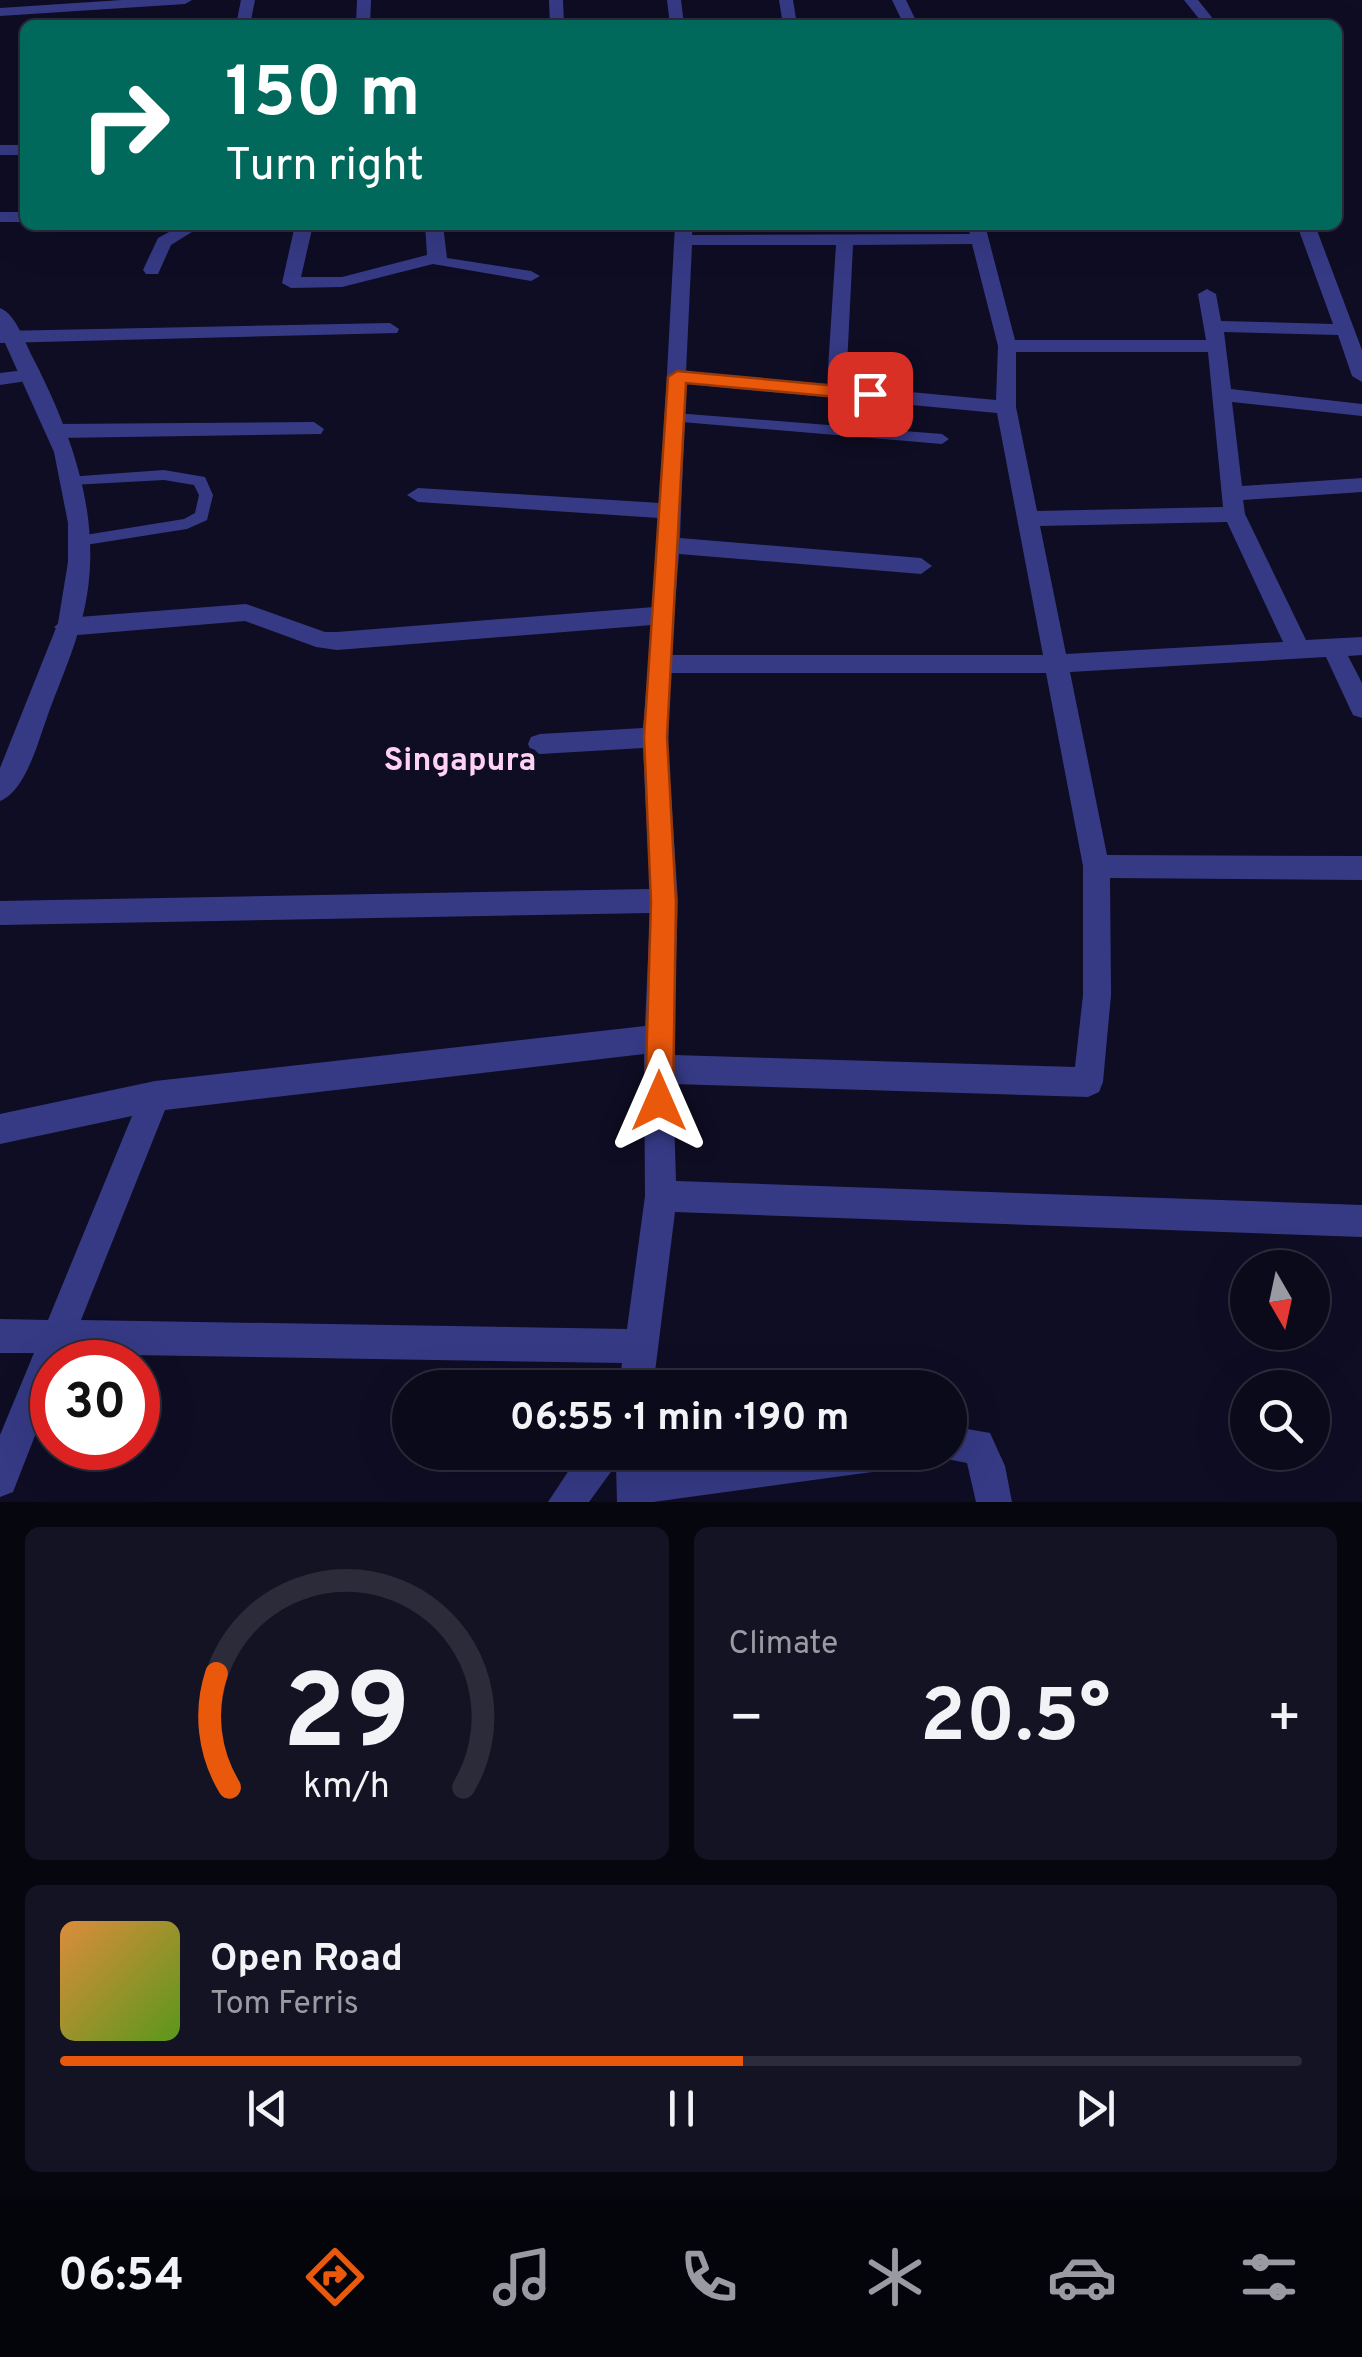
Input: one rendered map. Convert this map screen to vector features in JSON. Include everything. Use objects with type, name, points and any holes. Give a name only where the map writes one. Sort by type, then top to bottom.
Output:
[{"type":"street","points":[[0,12],[157,8],[185,0]]},
{"type":"street","points":[[1191,0],[1207,20]]},
{"type":"street","points":[[152,270],[164,242],[185,230]]},
{"type":"street","points":[[299,230],[291,283],[342,282],[436,258],[454,266],[532,276]]},
{"type":"street","points":[[434,230],[436,258]]},
{"type":"street","points":[[1308,230],[1362,376]]},
{"type":"street","points":[[0,1129],[155,1096],[659,1054],[1088,1082],[1098,994],[1096,866],[1006,406],[1007,346],[978,232],[845,240],[684,232],[666,615],[658,664],[656,737],[664,902],[659,1054],[661,1196],[637,1370]]},
{"type":"street","points":[[836,391],[845,240]]},
{"type":"street","points":[[1207,294],[1232,504],[1299,650]]},
{"type":"street","points":[[0,314],[6,336],[51,408],[56,431],[68,452],[80,523],[74,606],[18,763],[0,790]]},
{"type":"street","points":[[6,336],[390,329]]},
{"type":"street","points":[[1007,346],[1343,330]]},
{"type":"street","points":[[0,379],[33,375]]},
{"type":"street","points":[[677,377],[1006,406]]},
{"type":"street","points":[[1220,394],[1362,410]]},
{"type":"street","points":[[56,431],[314,429]]},
{"type":"street","points":[[1028,519],[1232,504],[1362,486]]},
{"type":"street","points":[[418,495],[670,511]]},
{"type":"street","points":[[668,544],[920,566]]},
{"type":"street","points":[[66,627],[246,612],[324,641],[337,641],[666,615]]},
{"type":"street","points":[[658,664],[1059,664],[1362,646]]},
{"type":"street","points":[[1333,648],[1362,708]]},
{"type":"street","points":[[540,744],[656,737]]},
{"type":"street","points":[[1096,866],[1362,868]]},
{"type":"street","points":[[0,912],[664,902]]},
{"type":"street","points":[[0,1479],[155,1096]]},
{"type":"street","points":[[661,1196],[1362,1221]]},
{"type":"street","points":[[0,1336],[639,1346]]},
{"type":"street","points":[[967,1445],[977,1446],[987,1466],[994,1502]]},
{"type":"street","points":[[566,1502],[590,1470]]},
{"type":"street","points":[[635,1480],[725,1470]]},
{"type":"lane","points":[[675,418],[942,439]]},
{"type":"lane","points":[[72,480],[182,475],[200,481],[206,496],[202,516],[187,524],[78,540]]},
{"type":"district","name":"Singapura","points":[[460,759]]},
{"type":"route","points":[[659,1101],[664,902],[655,751],[677,377],[870,394]]}]
